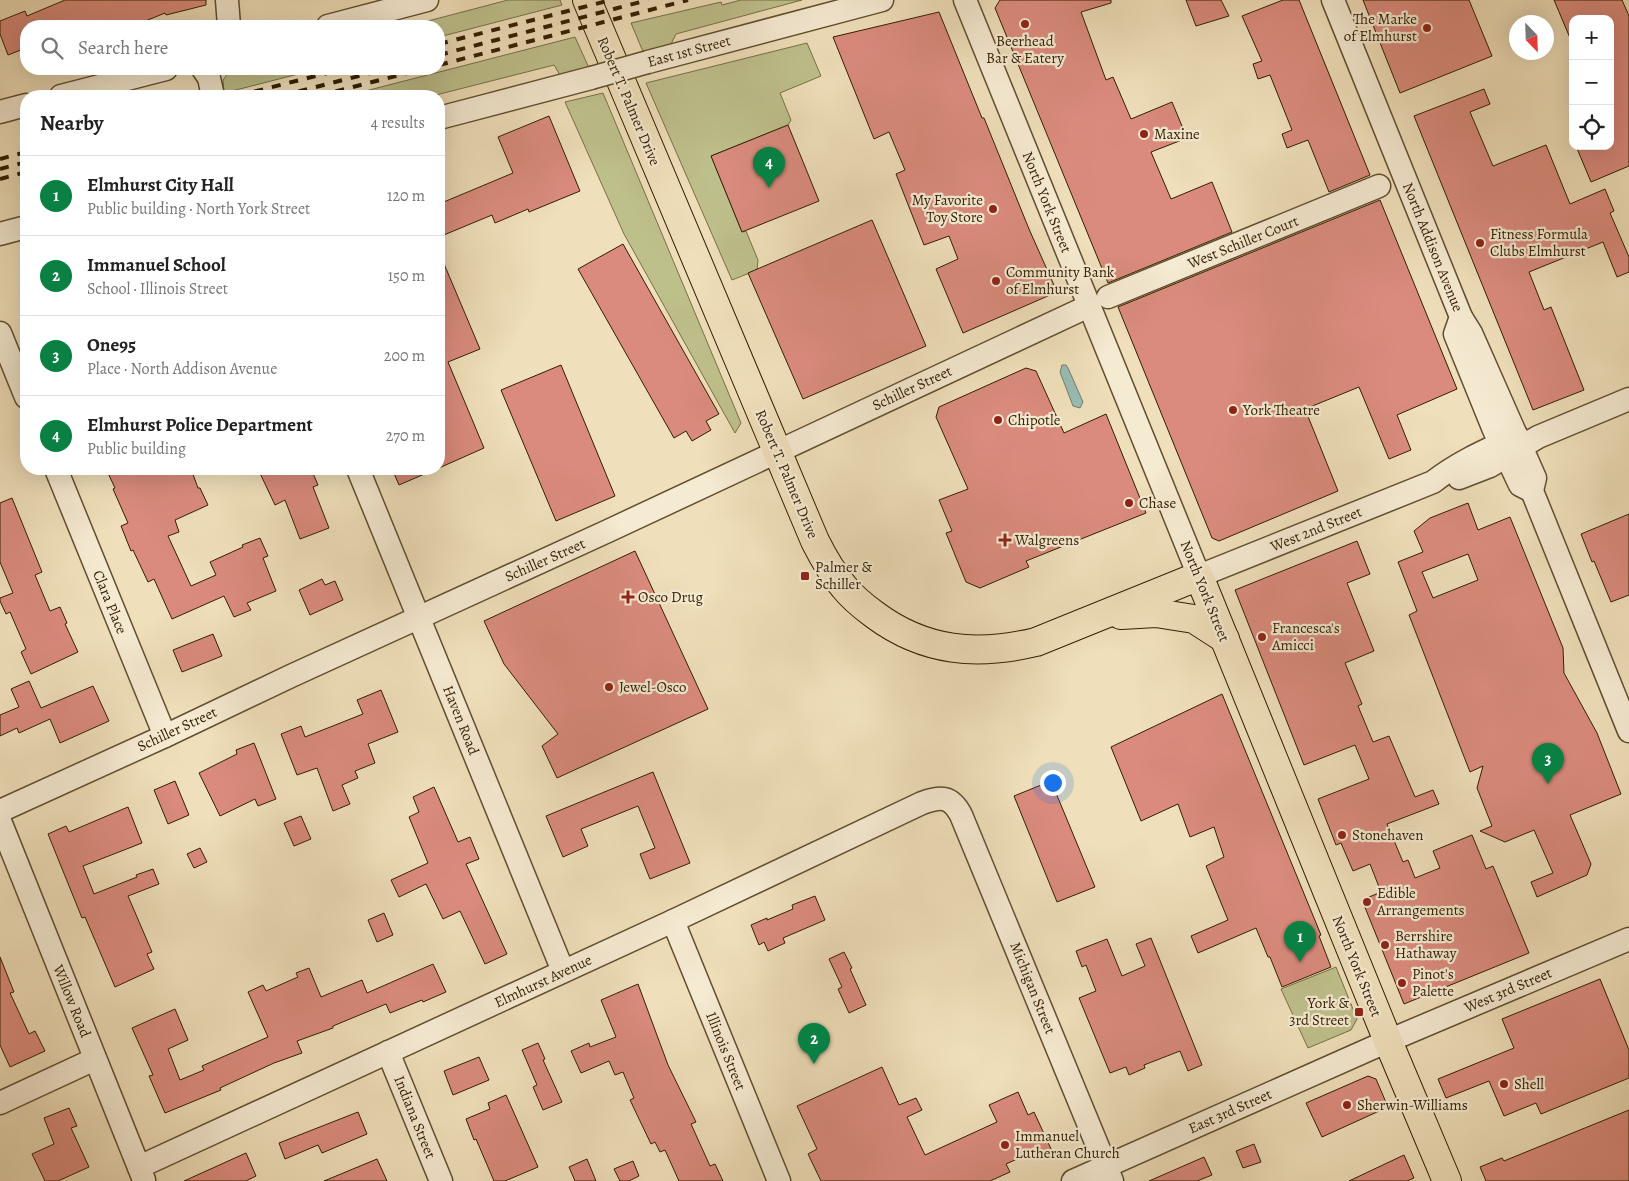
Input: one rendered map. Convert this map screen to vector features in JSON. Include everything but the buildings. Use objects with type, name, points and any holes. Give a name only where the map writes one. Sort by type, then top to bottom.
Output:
[{"type":"main road","name":"Robert T. Palmer Drive","points":[[587,0],[815,541],[843,586],[852,595],[892,628],[916,639],[938,646],[982,650],[1018,647],[1036,642],[1199,576]]},
{"type":"main road","name":"North York Street","points":[[1199,576],[1447,1181]]},
{"type":"main road","points":[[1102,616],[1156,613],[1194,619],[1225,639]]},
{"type":"street","points":[[227,0],[229,20]]},
{"type":"street","points":[[351,20],[427,0]]},
{"type":"street","name":"East 1st Street","points":[[445,116],[882,0]]},
{"type":"street","name":"North York Street","points":[[965,0],[1098,302],[1199,576]]},
{"type":"street","name":"North Addison Avenue","points":[[1333,0],[1458,326],[1471,333],[1512,445],[1535,478],[1532,491],[1629,731]]},
{"type":"street","points":[[84,90],[143,75]]},
{"type":"street","points":[[194,75],[193,81],[196,90]]},
{"type":"street","points":[[207,75],[212,90]]},
{"type":"street","points":[[0,112],[20,107]]},
{"type":"street","name":"West Schiller Court","points":[[1098,302],[1379,186]]},
{"type":"street","points":[[0,234],[20,229]]},
{"type":"street","name":"Schiller Street","points":[[0,811],[418,617],[600,535],[1098,302]]},
{"type":"street","points":[[0,333],[20,382]]},
{"type":"street","name":"West 2nd Street","points":[[1199,576],[1433,482],[1456,479],[1490,466],[1512,445],[1538,437],[1629,399]]},
{"type":"street","name":"Clara Place","points":[[58,475],[165,736]]},
{"type":"street","name":"Haven Road","points":[[360,475],[564,971]]},
{"type":"street","name":"Elmhurst Avenue","points":[[142,1174],[388,1052],[673,921],[922,803],[940,798],[947,799]]},
{"type":"street","name":"Michigan Street","points":[[947,799],[956,806],[961,815],[1109,1173]]},
{"type":"street","name":"Willow Road","points":[[0,821],[142,1174]]},
{"type":"street","name":"Illinois Street","points":[[673,921],[779,1181]]},
{"type":"street","name":"West 3rd Street","points":[[1388,1041],[1629,939]]},
{"type":"street","name":"East 3rd Street","points":[[1073,1181],[1109,1173],[1388,1041]]},
{"type":"street","name":"Indiana Street","points":[[388,1052],[441,1181]]},
{"type":"street","points":[[0,1103],[95,1059]]},
{"type":"green space","points":[[508,0],[560,0],[562,5],[445,35],[445,20],[432,20]]},
{"type":"green space","points":[[741,0],[802,0],[676,34],[670,46],[644,54],[631,23],[721,2],[722,5]]},
{"type":"green space","points":[[575,37],[589,68],[560,75],[554,65],[445,93],[445,90],[369,90],[428,75],[445,75],[445,70]]},
{"type":"green space","points":[[807,43],[821,76],[780,93],[791,120],[788,125],[711,156],[742,232],[746,231],[758,260],[757,270],[732,280],[646,83]]},
{"type":"green space","points":[[227,75],[294,75],[236,90],[224,90],[223,80]]},
{"type":"green space","points":[[603,93],[741,423],[735,433],[624,234],[565,102]]},
{"type":"green space","points":[[1336,967],[1357,1019],[1351,1030],[1308,1048],[1281,989]]},
{"type":"water","points":[[1062,365],[1066,365],[1068,368],[1083,402],[1080,408],[1073,406],[1060,372]]},
{"type":"railway","points":[[445,42],[611,0]]},
{"type":"railway","points":[[445,53],[648,0]]},
{"type":"railway","points":[[445,63],[688,0]]},
{"type":"railway","points":[[261,90],[319,75]]},
{"type":"railway","points":[[304,90],[363,75]]},
{"type":"railway","points":[[341,90],[400,75]]},
{"type":"railway","points":[[0,159],[20,154]]},
{"type":"railway","points":[[0,169],[20,164]]},
{"type":"railway","points":[[0,179],[20,174]]},
{"type":"place","name":"Beerhead Bar & Eatery","points":[[1025,24]]},
{"type":"place","name":"The Marke of Elmhurst","points":[[1427,28]]},
{"type":"place","name":"Maxine","points":[[1144,134]]},
{"type":"place","name":"Elmhurst Police Department","points":[[769,188]]},
{"type":"place","name":"My Favorite Toy Store","points":[[993,209]]},
{"type":"place","name":"Fitness Formula Clubs Elmhurst","points":[[1480,243]]},
{"type":"place","name":"Community Bank of Elmhurst","points":[[996,281]]},
{"type":"place","name":"York Theatre","points":[[1233,410]]},
{"type":"place","name":"Chipotle","points":[[998,420]]},
{"type":"place","name":"Chase","points":[[1129,503]]},
{"type":"place","name":"Walgreens","points":[[1005,540]]},
{"type":"place","name":"Palmer & Schiller","points":[[805,576]]},
{"type":"place","name":"Osco Drug","points":[[628,597]]},
{"type":"place","name":"Francesca's Amicci","points":[[1262,637]]},
{"type":"place","name":"Jewel-Osco","points":[[609,687]]},
{"type":"place","name":"One95","points":[[1548,784]]},
{"type":"place","name":"Stonehaven","points":[[1342,835]]},
{"type":"place","name":"Edible Arrangements","points":[[1367,902]]},
{"type":"place","name":"Berrshire Hathaway","points":[[1385,945]]},
{"type":"place","name":"Elmhurst City Hall","points":[[1300,962]]},
{"type":"place","name":"Pinot's Palette","points":[[1402,983]]},
{"type":"place","name":"York & 3rd Street","points":[[1359,1012]]},
{"type":"place","name":"Immanuel School","points":[[814,1064]]},
{"type":"place","name":"Shell","points":[[1504,1084]]},
{"type":"place","name":"Sherwin-Williams","points":[[1347,1105]]},
{"type":"place","name":"Immanuel Lutheran Church","points":[[1005,1145]]}]
